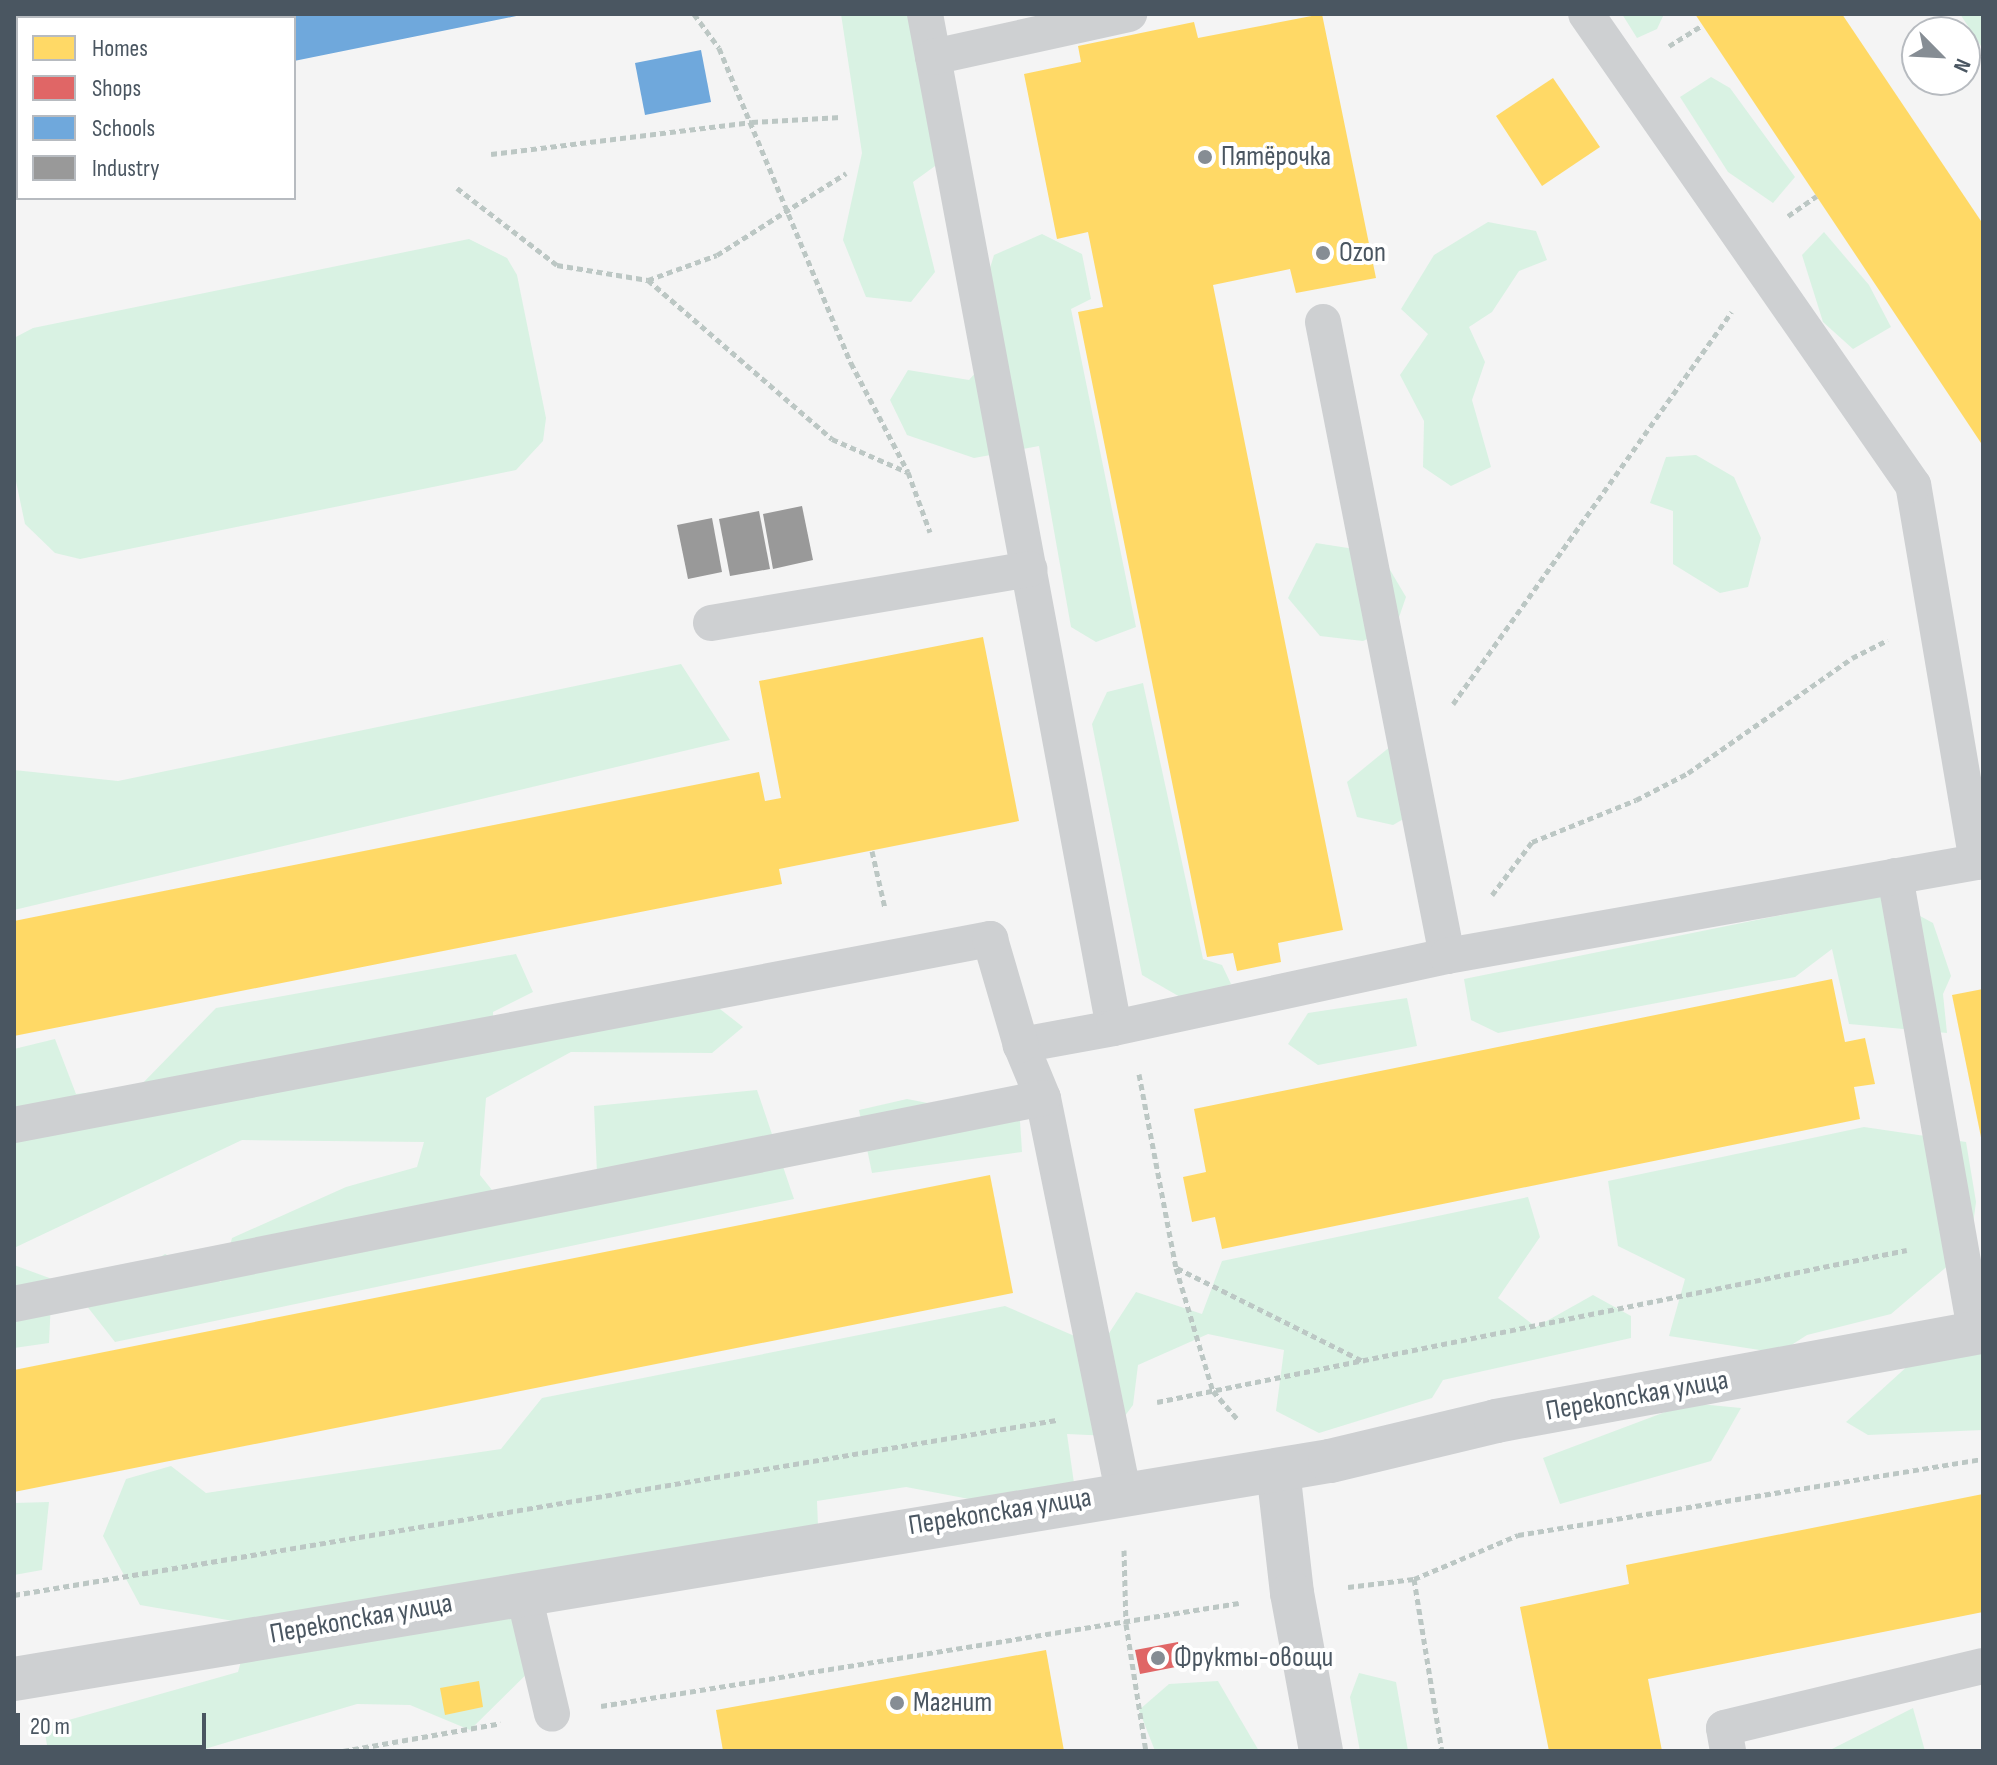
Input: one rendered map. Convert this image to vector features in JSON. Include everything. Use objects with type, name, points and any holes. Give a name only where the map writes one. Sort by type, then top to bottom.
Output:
[{"type":"street","name":"Перекопская улица","points":[[14,1679],[523,1591],[1123,1492],[1278,1470],[1496,1421],[1980,1333]]},
{"type":"street","points":[[1278,1470],[1292,1593],[1321,1751]]},
{"type":"lane","points":[[925,14],[1114,1028]]},
{"type":"lane","points":[[933,57],[1129,14]]},
{"type":"lane","points":[[1021,1045],[1447,956],[1977,862],[1913,485],[1586,14]]},
{"type":"lane","points":[[1323,322],[1447,956]]},
{"type":"lane","points":[[711,623],[1029,569]]},
{"type":"lane","points":[[1895,876],[1959,1239],[1980,1333]]},
{"type":"lane","points":[[14,1125],[990,939],[1021,1045],[1043,1098],[1123,1492]]},
{"type":"lane","points":[[14,1304],[1043,1098]]},
{"type":"lane","points":[[523,1591],[552,1714]]},
{"type":"lane","points":[[1728,1751],[1724,1728],[1983,1666]]},
{"type":"path","points":[[694,14],[719,48],[792,212],[851,363],[908,472],[948,582]]},
{"type":"path","points":[[491,154],[752,122],[841,117]]},
{"type":"path","points":[[457,188],[557,265],[648,280],[717,255],[792,212],[846,173]]},
{"type":"path","points":[[1409,765],[1763,268]]},
{"type":"path","points":[[648,280],[832,439],[908,472]]},
{"type":"path","points":[[1447,956],[1532,842],[1636,800],[1688,773],[1852,658],[1936,616]]},
{"type":"path","points":[[1114,1028],[1138,1070],[1176,1268],[1213,1391],[1278,1470]]},
{"type":"path","points":[[14,1595],[1108,1411],[1365,1362],[1959,1239]]},
{"type":"path","points":[[1176,1268],[1365,1362]]},
{"type":"path","points":[[343,1751],[552,1714],[1126,1624],[1292,1593],[1414,1579],[1518,1535],[1983,1459]]},
{"type":"path","points":[[1123,1492],[1126,1624],[1146,1751]]},
{"type":"path","points":[[1414,1579],[1442,1751]]},
{"type":"green space","points":[[841,14],[939,14],[964,145],[913,182],[935,272],[911,302],[866,297],[843,240],[862,153]]},
{"type":"green space","points":[[1622,14],[1664,14],[1657,29],[1637,38]]},
{"type":"green space","points":[[1983,14],[1983,49],[1981,16],[1961,16]]},
{"type":"green space","points":[[1711,77],[1730,88],[1795,177],[1773,203],[1728,172],[1680,97]]},
{"type":"green space","points":[[1488,222],[1536,231],[1547,260],[1519,271],[1492,312],[1469,327],[1485,362],[1472,400],[1491,467],[1451,486],[1423,467],[1424,421],[1400,375],[1428,334],[1401,309],[1434,255]]},
{"type":"green space","points":[[1824,232],[1869,285],[1891,327],[1853,349],[1823,322],[1802,255]]},
{"type":"green space","points":[[1042,234],[1082,254],[1091,299],[1071,309],[1136,627],[1096,642],[1071,627],[1039,446],[974,458],[907,435],[890,400],[908,370],[969,380],[996,350],[987,278],[994,255]]},
{"type":"green space","points":[[469,239],[507,258],[517,275],[546,418],[543,441],[516,470],[80,559],[55,553],[25,524],[14,472],[14,338],[33,328]]},
{"type":"green space","points":[[1696,455],[1734,477],[1761,538],[1748,587],[1720,593],[1673,564],[1673,511],[1650,503],[1666,457]]},
{"type":"green space","points":[[1316,543],[1380,553],[1406,597],[1396,626],[1363,641],[1320,636],[1288,598]]},
{"type":"green space","points":[[681,664],[730,740],[14,910],[14,770],[118,781]]},
{"type":"green space","points":[[1143,683],[1203,959],[1222,965],[1231,984],[1187,1001],[1142,975],[1092,724],[1107,692]]},
{"type":"green space","points":[[1391,746],[1428,805],[1393,825],[1357,817],[1347,782]]},
{"type":"green space","points":[[1881,895],[1933,923],[1951,976],[1943,994],[1947,1033],[1849,1024],[1832,949],[1795,977],[1498,1033],[1471,1020],[1464,979]]},
{"type":"green space","points":[[516,954],[533,992],[493,1012],[494,1039],[711,1002],[743,1027],[712,1053],[571,1052],[486,1098],[480,1175],[504,1205],[598,1196],[594,1106],[757,1090],[794,1199],[115,1342],[86,1305],[165,1254],[221,1282],[232,1238],[346,1187],[417,1167],[424,1142],[242,1140],[14,1248],[14,1049],[55,1039],[76,1094],[139,1087],[216,1008]]},
{"type":"green space","points":[[1407,998],[1417,1046],[1318,1065],[1288,1044],[1308,1013]]},
{"type":"green space","points":[[907,1099],[1020,1121],[1022,1152],[872,1173],[859,1110]]},
{"type":"green space","points":[[1864,1127],[1966,1142],[1976,1202],[1970,1247],[1891,1314],[1807,1335],[1779,1353],[1669,1336],[1685,1279],[1618,1246],[1608,1181]]},
{"type":"green space","points":[[1528,1197],[1540,1237],[1498,1298],[1536,1327],[1593,1295],[1631,1316],[1631,1338],[1443,1380],[1432,1398],[1319,1433],[1276,1411],[1284,1350],[1208,1334],[1138,1365],[1133,1405],[1110,1436],[1067,1434],[1074,1483],[985,1502],[906,1487],[817,1501],[818,1526],[531,1617],[554,1647],[470,1730],[410,1705],[357,1704],[198,1751],[48,1751],[44,1727],[238,1672],[251,1624],[140,1605],[103,1536],[126,1479],[171,1466],[206,1493],[501,1449],[542,1398],[1005,1306],[1100,1347],[1136,1292],[1202,1314],[1222,1261]]},
{"type":"green space","points":[[14,1265],[52,1279],[49,1343],[14,1348]]},
{"type":"green space","points":[[1983,1350],[1983,1430],[1868,1435],[1846,1422],[1911,1363]]},
{"type":"green space","points":[[1689,1403],[1741,1408],[1711,1461],[1560,1504],[1543,1458]]},
{"type":"green space","points":[[49,1502],[42,1570],[14,1575],[14,1503]]},
{"type":"green space","points":[[1359,1673],[1396,1682],[1408,1751],[1360,1751],[1350,1697]]},
{"type":"green space","points":[[1218,1681],[1259,1751],[1155,1751],[1139,1710],[1169,1684]]},
{"type":"green space","points":[[1913,1708],[1925,1751],[1828,1751]]},
{"type":"building: Homes","points":[[1322,14],[1376,278],[1296,293],[1290,269],[1213,285],[1343,930],[1278,943],[1281,962],[1237,971],[1233,953],[1207,957],[1078,312],[1103,307],[1088,232],[1057,239],[1024,74],[1081,62],[1078,46],[1194,22],[1198,38]]},
{"type":"building: Homes","points":[[1695,14],[1842,14],[1983,224],[1983,446]]},
{"type":"building: Homes","points":[[1553,78],[1600,147],[1542,186],[1496,116]]},
{"type":"building: Homes","points":[[983,637],[1019,821],[779,869],[782,884],[14,1036],[14,921],[759,772],[765,801],[781,798],[759,681]]},
{"type":"building: Homes","points":[[1832,979],[1845,1042],[1865,1038],[1875,1084],[1854,1087],[1860,1119],[1222,1249],[1215,1217],[1192,1222],[1183,1177],[1206,1172],[1194,1109]]},
{"type":"building: Homes","points":[[1983,989],[1983,1142],[1982,1142],[1952,995]]},
{"type":"building: Homes","points":[[990,1175],[1013,1293],[14,1492],[14,1370]]},
{"type":"building: Homes","points":[[1983,1494],[1983,1612],[1648,1679],[1662,1751],[1549,1751],[1520,1607],[1629,1584],[1626,1565]]},
{"type":"building: Homes","points":[[1046,1650],[1064,1751],[723,1751],[716,1710]]},
{"type":"building: Homes","points":[[479,1681],[483,1707],[445,1715],[440,1688]]},
{"type":"building: Shops","name":"Фрукты-овощи","points":[[1178,1642],[1181,1666],[1140,1674],[1135,1650]]},
{"type":"building: Schools","points":[[14,14],[521,14],[296,61],[296,16],[16,16],[16,61]]},
{"type":"building: Schools","points":[[701,50],[711,102],[645,115],[635,63]]},
{"type":"building: Industry","points":[[802,506],[813,560],[773,569],[763,514]]},
{"type":"building: Industry","points":[[759,511],[770,569],[730,576],[719,519]]},
{"type":"building: Industry","points":[[712,518],[722,572],[688,579],[677,525]]},
{"type":"place","name":"Пятёрочка","points":[[1205,157]]},
{"type":"place","name":"Ozon","points":[[1323,253]]},
{"type":"place","name":"Фрукты-овощи","points":[[1158,1658]]},
{"type":"place","name":"Магнит","points":[[897,1703]]}]
